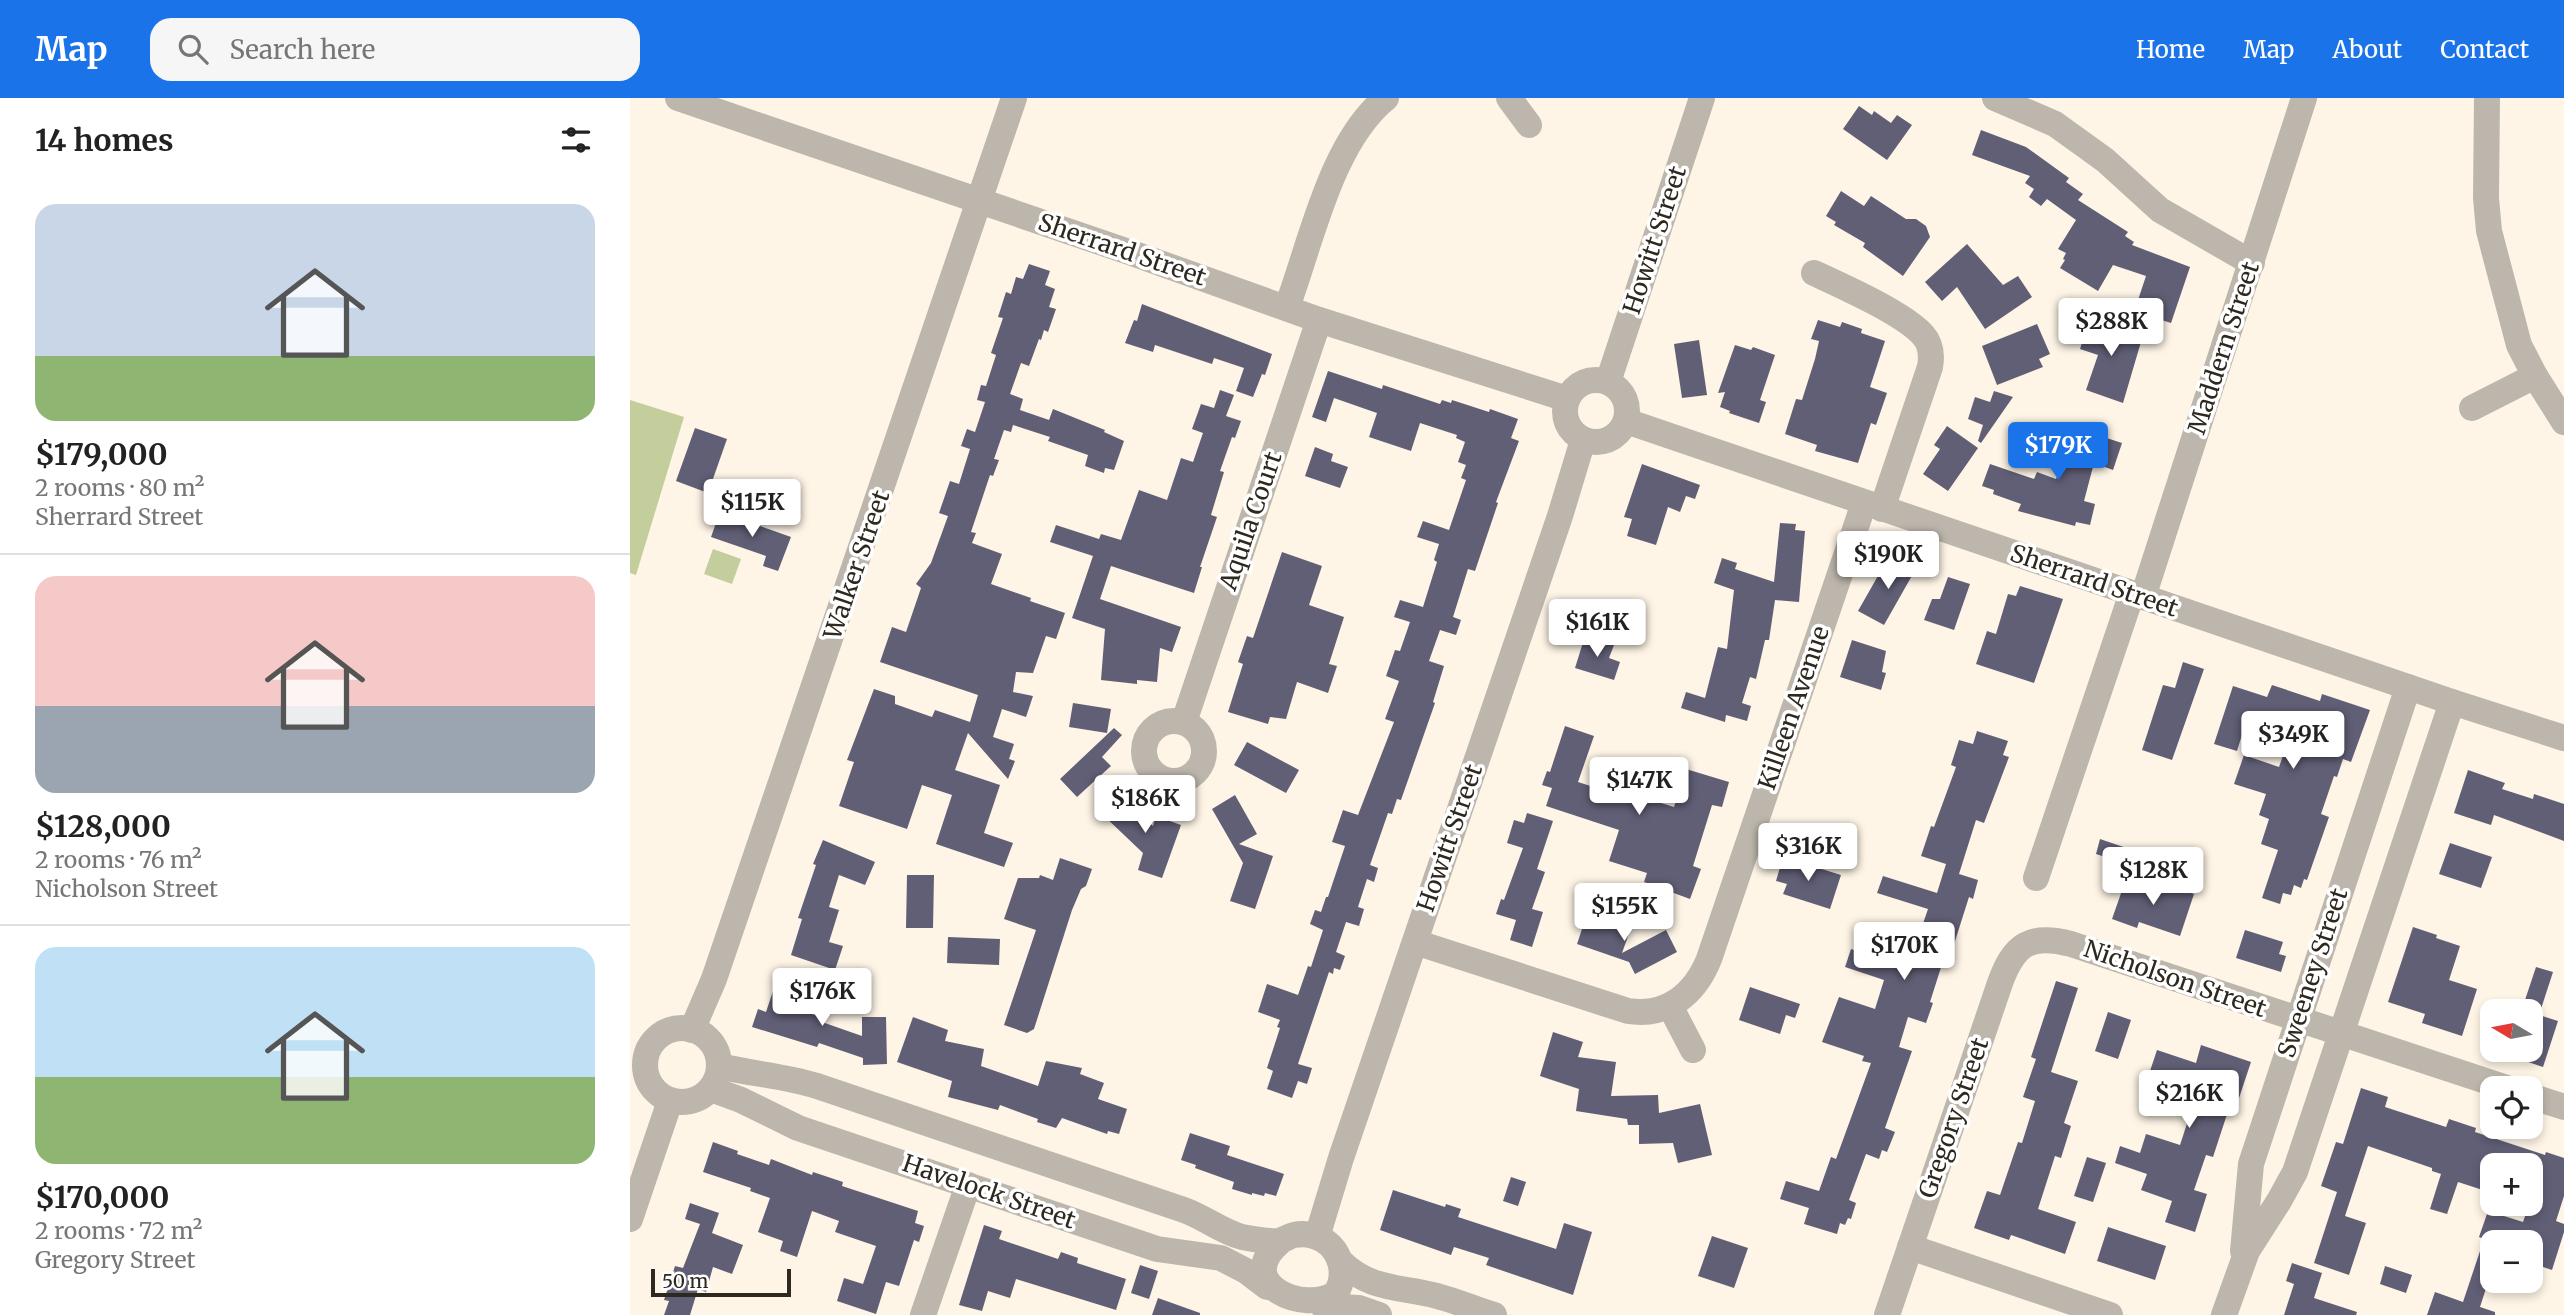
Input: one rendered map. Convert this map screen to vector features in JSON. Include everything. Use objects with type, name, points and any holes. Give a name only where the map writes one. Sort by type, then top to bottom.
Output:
[{"type":"street","name":"Sherrard Street","points":[[678,98],[1319,320],[1567,399]]},
{"type":"street","name":"Walker Street","points":[[692,1030],[714,979],[1014,98]]},
{"type":"street","points":[[1509,98],[1529,125]]},
{"type":"street","name":"Howitt Street","points":[[1608,382],[1702,98]]},
{"type":"street","points":[[1995,98],[2055,124],[2105,160],[2160,211],[2252,263]]},
{"type":"street","name":"Maddern Street","points":[[2138,595],[2252,263],[2304,98]]},
{"type":"street","points":[[2487,98],[2487,220],[2516,336],[2535,376],[2560,408]]},
{"type":"street","points":[[1287,307],[1339,161],[1376,101]]},
{"type":"street","name":"Killeen Avenue","points":[[1670,1006],[1690,991],[1701,977],[1709,959],[1873,506],[1930,367],[1930,348],[1923,335],[1852,290],[1814,273]]},
{"type":"street","name":"Aquila Court","points":[[1184,722],[1319,320]]},
{"type":"street","points":[[2472,408],[2535,376]]},
{"type":"street","points":[[1597,380],[1608,382],[1625,398],[1628,412],[1626,421],[1609,440],[1584,440],[1568,425],[1565,415],[1567,399],[1581,383],[1597,380]]},
{"type":"street","name":"Sherrard Street","points":[[1626,421],[2564,738]]},
{"type":"street","name":"Howitt Street","points":[[1317,1237],[1584,440]]},
{"type":"street","points":[[2036,878],[2138,595]]},
{"type":"street","name":"Sweeney Street","points":[[2241,1263],[2250,1164],[2408,687]]},
{"type":"street","name":"Sweeney Street","points":[[2224,1315],[2241,1263],[2295,1172],[2452,702]]},
{"type":"street","name":"Nicholson Street","points":[[2042,940],[2071,944],[2480,1079]]},
{"type":"street","name":"Gregory Street","points":[[1888,1315],[2007,966],[2025,944],[2042,940]]},
{"type":"street","points":[[1415,942],[1628,1012],[1650,1013],[1670,1006],[1693,1050]]},
{"type":"street","points":[[670,1030],[692,1030],[703,1035],[717,1054],[715,1077],[703,1096],[692,1101],[670,1101],[651,1087],[638,1050],[670,1030]]},
{"type":"street","name":"Havelock Street","points":[[715,1077],[750,1074],[796,1080],[817,1086],[1184,1210],[1237,1235],[1281,1241]]},
{"type":"street","name":"Havelock Street","points":[[715,1077],[741,1100],[798,1128],[1157,1249],[1220,1258],[1246,1271],[1267,1287]]},
{"type":"street","points":[[2543,1100],[2564,1107]]},
{"type":"street","points":[[630,1219],[670,1101]]},
{"type":"street","points":[[923,1315],[968,1185]]},
{"type":"street","points":[[1302,1234],[1317,1237],[1334,1249],[1340,1261],[1340,1284],[1332,1299],[1323,1306],[1308,1312],[1291,1313],[1275,1300],[1267,1287],[1264,1274],[1266,1261],[1281,1241],[1302,1234]]},
{"type":"street","points":[[1910,1247],[2110,1315]]},
{"type":"street","points":[[1340,1261],[1356,1275],[1382,1287],[1436,1295],[1494,1315]]},
{"type":"street","points":[[1323,1306],[1359,1308],[1379,1315]]},
{"type":"green space","points":[[630,400],[684,417],[636,575],[630,573]]},
{"type":"green space","points":[[713,549],[741,559],[732,584],[704,574]]},
{"type":"building","points":[[1859,106],[1872,115],[1874,111],[1891,123],[1897,115],[1912,125],[1887,160],[1843,129]]},
{"type":"building","points":[[1981,130],[2026,147],[2069,178],[2066,182],[2083,194],[2078,200],[2128,232],[2125,236],[2134,242],[2132,245],[2190,267],[2171,323],[2149,316],[2148,320],[2134,312],[2146,276],[2113,265],[2098,291],[2060,268],[2066,253],[2058,249],[2076,220],[2047,199],[2041,206],[2029,197],[2034,189],[2025,183],[2030,176],[1972,155]]},
{"type":"building","points":[[1841,191],[1864,206],[1871,196],[1906,219],[1916,219],[1926,226],[1930,237],[1903,276],[1863,247],[1865,243],[1834,225],[1836,222],[1826,216]]},
{"type":"building","points":[[1967,244],[2003,285],[2018,276],[2032,297],[1985,329],[1957,287],[1942,301],[1925,282]]},
{"type":"building","points":[[1029,264],[1050,271],[1045,285],[1055,289],[1049,307],[1056,309],[1048,332],[1044,330],[1029,366],[1021,363],[1010,394],[1023,399],[1020,410],[1049,420],[1053,409],[1105,430],[1104,432],[1124,441],[1114,470],[1105,468],[1104,473],[1085,466],[1088,455],[1048,441],[1050,437],[1013,425],[1011,432],[1004,430],[994,459],[999,460],[993,476],[990,475],[971,532],[976,533],[972,543],[1002,554],[991,584],[1065,613],[1056,639],[1046,636],[1033,673],[1016,672],[1013,692],[1033,696],[1026,717],[1002,709],[993,737],[1014,744],[1009,759],[1015,761],[1008,779],[968,733],[955,770],[1000,785],[984,833],[1013,843],[1004,867],[936,844],[952,795],[922,785],[907,829],[839,806],[854,762],[847,760],[874,689],[895,696],[895,704],[932,717],[935,710],[970,722],[978,695],[880,662],[892,627],[906,632],[921,588],[916,584],[931,563],[948,516],[939,513],[950,481],[959,484],[970,449],[961,446],[967,429],[975,432],[985,402],[977,400],[981,385],[986,386],[996,355],[991,353],[1003,318],[998,317],[1006,292],[1011,294],[1016,277],[1023,279]]},
{"type":"building","points":[[1142,304],[1272,354],[1253,397],[1236,391],[1244,368],[1214,358],[1212,364],[1155,345],[1153,352],[1125,343],[1134,320],[1137,321]]},
{"type":"building","points":[[2090,318],[2143,335],[2123,403],[2086,390],[2098,355],[2080,349]]},
{"type":"building","points":[[1818,320],[1840,327],[1842,322],[1862,329],[1861,333],[1885,341],[1870,387],[1887,393],[1876,425],[1871,423],[1858,463],[1815,451],[1817,445],[1785,434],[1796,399],[1802,400],[1815,359],[1819,341],[1811,339]]},
{"type":"building","points":[[2037,324],[2050,354],[2039,359],[2043,367],[1997,385],[1982,346]]},
{"type":"building","points":[[1699,340],[1707,395],[1682,398],[1674,344]]},
{"type":"building","points":[[1735,345],[1751,350],[1753,347],[1775,355],[1760,400],[1766,402],[1759,423],[1729,413],[1730,411],[1720,407],[1725,392],[1718,393]]},
{"type":"building","points":[[1328,371],[1382,389],[1383,385],[1440,404],[1442,400],[1451,403],[1452,400],[1518,419],[1511,438],[1519,441],[1496,502],[1498,503],[1475,571],[1468,569],[1453,617],[1461,620],[1456,635],[1440,630],[1429,661],[1444,666],[1433,702],[1435,703],[1401,800],[1397,799],[1392,814],[1388,813],[1370,865],[1378,868],[1374,882],[1367,879],[1358,907],[1364,909],[1359,926],[1346,922],[1336,952],[1345,956],[1340,970],[1334,968],[1333,974],[1329,972],[1298,1064],[1312,1068],[1307,1084],[1298,1081],[1292,1098],[1267,1089],[1273,1071],[1267,1068],[1280,1020],[1258,1012],[1267,984],[1298,995],[1308,966],[1311,967],[1323,930],[1310,924],[1315,910],[1321,912],[1328,897],[1345,846],[1332,842],[1343,810],[1358,815],[1394,722],[1385,719],[1399,681],[1386,676],[1395,650],[1400,651],[1410,622],[1394,617],[1400,600],[1423,607],[1437,562],[1434,560],[1439,544],[1417,537],[1423,521],[1449,530],[1466,480],[1461,478],[1466,465],[1458,462],[1465,442],[1456,438],[1457,435],[1420,423],[1411,451],[1369,437],[1377,413],[1334,398],[1326,422],[1312,417]]},
{"type":"building","points":[[1220,390],[1234,395],[1226,416],[1241,421],[1235,438],[1232,437],[1220,471],[1224,472],[1211,515],[1217,517],[1194,593],[1111,566],[1100,599],[1181,627],[1172,652],[1160,648],[1157,682],[1137,680],[1137,684],[1101,680],[1105,629],[1072,618],[1093,556],[1050,542],[1056,525],[1099,539],[1101,534],[1121,540],[1139,490],[1167,500],[1181,458],[1193,462],[1203,433],[1192,429],[1201,404],[1214,408]]},
{"type":"building","points":[[1994,391],[2013,397],[1981,443],[1978,441],[1983,425],[1968,419],[1975,397],[1990,402]]},
{"type":"building","points":[[1947,426],[1978,448],[1948,491],[1923,474],[1940,449],[1934,445]]},
{"type":"building","points":[[695,428],[727,439],[708,493],[676,481]]},
{"type":"building","points":[[2091,433],[2122,443],[2113,470],[2094,463],[2084,501],[2095,504],[2090,525],[2076,522],[2075,526],[2018,511],[2021,504],[1993,494],[1994,490],[1982,486],[1990,464],[2034,479],[2037,472],[2056,479],[2071,436],[2088,441]]},
{"type":"building","points":[[1315,447],[1333,454],[1331,461],[1348,467],[1340,488],[1305,476]]},
{"type":"building","points":[[1642,464],[1700,485],[1695,499],[1686,496],[1680,512],[1668,507],[1656,545],[1627,536],[1632,519],[1624,517]]},
{"type":"building","points":[[720,512],[791,537],[778,571],[763,566],[766,556],[711,537]]},
{"type":"building","points":[[1780,523],[1796,524],[1795,530],[1805,531],[1799,602],[1775,600],[1769,640],[1765,640],[1756,679],[1750,677],[1742,703],[1751,706],[1747,721],[1726,715],[1725,722],[1681,708],[1686,692],[1705,698],[1718,647],[1727,649],[1734,590],[1714,583],[1722,558],[1737,563],[1735,569],[1774,582]]},
{"type":"building","points":[[1282,552],[1322,566],[1309,605],[1344,617],[1329,664],[1337,666],[1328,693],[1297,682],[1286,719],[1270,717],[1268,724],[1228,712],[1243,664],[1238,662],[1247,636],[1253,638]]},
{"type":"building","points":[[1903,556],[1918,565],[1884,625],[1858,611],[1883,567],[1893,573]]},
{"type":"building","points":[[1948,577],[1970,584],[1954,630],[1924,620],[1932,599],[1940,599]]},
{"type":"building","points":[[2020,586],[2063,599],[2034,683],[1976,664],[1987,631],[1996,634],[2008,594],[2016,596]]},
{"type":"building","points":[[1585,636],[1614,645],[1609,658],[1620,662],[1614,680],[1575,668]]},
{"type":"building","points":[[1852,640],[1886,651],[1882,672],[1886,673],[1881,690],[1840,677]]},
{"type":"building","points":[[2183,662],[2204,669],[2172,760],[2142,750],[2163,685],[2175,688]]},
{"type":"building","points":[[2272,685],[2320,701],[2322,694],[2370,710],[2351,762],[2343,759],[2337,777],[2334,776],[2321,814],[2329,817],[2307,880],[2304,879],[2301,888],[2294,885],[2291,895],[2283,893],[2280,904],[2262,898],[2278,850],[2261,844],[2269,819],[2259,815],[2266,794],[2234,784],[2244,755],[2279,767],[2289,739],[2245,725],[2237,751],[2214,744],[2233,686],[2267,697]]},
{"type":"building","points":[[1073,703],[1111,709],[1107,733],[1069,727]]},
{"type":"building","points":[[1565,726],[1594,736],[1578,782],[1634,800],[1635,795],[1674,807],[1686,769],[1729,782],[1722,807],[1712,805],[1693,866],[1701,869],[1690,899],[1644,882],[1647,873],[1609,861],[1619,830],[1546,806],[1552,788],[1542,785],[1547,771],[1550,772]]},
{"type":"building","points":[[1114,728],[1122,735],[1102,757],[1111,766],[1077,797],[1060,779]]},
{"type":"building","points":[[1977,731],[2008,741],[2003,755],[2009,757],[1984,823],[1976,820],[1959,874],[1978,880],[1973,899],[1969,897],[1949,960],[1944,958],[1926,1023],[1908,1017],[1899,1047],[1912,1051],[1885,1128],[1895,1132],[1887,1152],[1882,1150],[1879,1159],[1866,1154],[1849,1200],[1856,1203],[1851,1219],[1848,1218],[1845,1225],[1840,1223],[1837,1234],[1804,1224],[1809,1208],[1780,1199],[1786,1181],[1819,1191],[1831,1157],[1836,1159],[1871,1063],[1862,1061],[1864,1056],[1822,1042],[1839,997],[1875,1009],[1884,980],[1845,967],[1851,949],[1892,962],[1896,948],[1913,953],[1928,909],[1877,893],[1883,876],[1937,893],[1946,864],[1921,856],[1956,767],[1951,765],[1959,740],[1973,744]]},
{"type":"building","points":[[1247,742],[1299,770],[1286,793],[1234,765]]},
{"type":"building","points":[[2468,770],[2505,783],[2502,789],[2533,799],[2534,794],[2564,804],[2564,841],[2494,815],[2491,825],[2454,813]]},
{"type":"building","points":[[1119,794],[1153,826],[1156,816],[1181,825],[1162,878],[1138,870],[1143,853],[1101,813]]},
{"type":"building","points":[[1235,795],[1257,834],[1239,844],[1273,856],[1255,909],[1230,901],[1243,863],[1212,809]]},
{"type":"building","points":[[1527,813],[1553,821],[1537,869],[1545,872],[1532,909],[1543,912],[1532,947],[1510,940],[1516,920],[1496,914],[1501,899],[1504,900],[1523,848],[1507,843],[1514,820],[1524,823]]},
{"type":"building","points":[[2100,839],[2144,854],[2139,868],[2096,854]]},
{"type":"building","points":[[823,840],[875,862],[865,885],[839,875],[829,907],[839,910],[829,942],[843,946],[835,970],[791,955],[802,919],[798,918],[816,865],[813,864]]},
{"type":"building","points":[[2450,843],[2492,857],[2481,888],[2439,874]]},
{"type":"building","points":[[1783,857],[1841,875],[1830,909],[1783,894],[1787,884],[1776,881]]},
{"type":"building","points":[[1060,858],[1092,869],[1072,910],[1034,1029],[1027,1033],[1004,1025],[1036,930],[1004,919],[1018,878],[1039,878],[1040,875],[1053,880]]},
{"type":"building","points":[[907,875],[934,875],[933,928],[906,928]]},
{"type":"building","points":[[2126,879],[2166,893],[2168,885],[2194,894],[2180,936],[2139,922],[2137,928],[2112,919]]},
{"type":"building","points":[[1587,914],[1631,928],[1622,953],[1666,930],[1677,952],[1635,974],[1629,962],[1577,944]]},
{"type":"building","points":[[2413,927],[2460,946],[2449,980],[2477,989],[2462,1036],[2422,1023],[2425,1014],[2388,1002]]},
{"type":"building","points":[[2245,930],[2283,942],[2279,954],[2286,956],[2281,972],[2236,958]]},
{"type":"building","points":[[948,937],[1000,939],[999,965],[947,963]]},
{"type":"building","points":[[2536,967],[2553,972],[2543,1003],[2543,999],[2525,999]]},
{"type":"building","points":[[2056,981],[2078,988],[2051,1072],[2078,1081],[2064,1123],[2071,1126],[2061,1158],[2055,1156],[2038,1209],[2076,1222],[2065,1254],[2011,1235],[2009,1240],[1974,1228],[1987,1191],[2000,1195],[2018,1142],[2022,1143],[2035,1101],[2023,1097],[2036,1059],[2031,1057]]},
{"type":"building","points":[[776,982],[800,990],[794,1008],[821,1017],[819,1021],[862,1036],[862,1017],[886,1017],[887,1064],[863,1065],[863,1058],[819,1043],[817,1047],[752,1027],[758,1009],[766,1012]]},
{"type":"building","points":[[1750,987],[1800,1004],[1795,1018],[1786,1015],[1780,1034],[1739,1020]]},
{"type":"building","points":[[2108,1012],[2131,1020],[2118,1059],[2095,1051]]},
{"type":"building","points":[[2543,1016],[2558,1021],[2543,1067],[2528,1062],[2543,1062]]},
{"type":"building","points":[[913,1017],[948,1030],[945,1041],[984,1049],[981,1066],[1038,1086],[1046,1061],[1082,1068],[1080,1074],[1104,1083],[1098,1099],[1127,1109],[1119,1134],[1108,1131],[1107,1134],[1062,1118],[1056,1128],[1000,1105],[998,1110],[948,1097],[952,1081],[897,1062]]},
{"type":"building","points":[[1553,1032],[1583,1042],[1578,1057],[1616,1062],[1611,1096],[1658,1095],[1659,1113],[1700,1104],[1712,1155],[1678,1163],[1673,1143],[1639,1144],[1639,1125],[1628,1125],[1627,1119],[1576,1111],[1579,1089],[1540,1076]]},
{"type":"building","points":[[2201,1045],[2251,1062],[2238,1101],[2232,1099],[2213,1157],[2206,1155],[2194,1190],[2207,1194],[2195,1232],[2165,1222],[2172,1201],[2141,1190],[2147,1174],[2115,1163],[2120,1146],[2140,1153],[2146,1134],[2180,1145],[2197,1093],[2148,1077],[2157,1050],[2196,1063]]},
{"type":"building","points":[[2361,1088],[2388,1097],[2385,1107],[2446,1127],[2449,1119],[2476,1128],[2475,1132],[2480,1134],[2480,1139],[2496,1139],[2539,1153],[2480,1153],[2480,1189],[2458,1182],[2447,1214],[2430,1209],[2441,1174],[2432,1171],[2432,1168],[2368,1146],[2345,1216],[2366,1223],[2349,1275],[2314,1263],[2337,1192],[2321,1186],[2336,1142],[2343,1144]]},
{"type":"building","points":[[1190,1133],[1230,1146],[1227,1155],[1284,1174],[1276,1196],[1265,1193],[1264,1196],[1252,1195],[1232,1189],[1234,1182],[1181,1160]]},
{"type":"building","points":[[713,1142],[769,1165],[771,1159],[812,1175],[813,1172],[843,1182],[842,1186],[918,1211],[915,1223],[924,1226],[919,1242],[914,1240],[899,1286],[886,1282],[876,1314],[837,1301],[844,1278],[863,1284],[876,1246],[835,1232],[839,1221],[812,1211],[797,1257],[780,1251],[783,1241],[758,1232],[770,1198],[750,1191],[751,1188],[703,1172]]},
{"type":"building","points":[[2546,1152],[2564,1158],[2564,1196],[2556,1221],[2564,1224],[2564,1232],[2552,1270],[2543,1267],[2543,1230],[2481,1230],[2486,1216],[2504,1216],[2523,1222],[2525,1216],[2543,1216],[2543,1154]]},
{"type":"building","points":[[2087,1157],[2106,1163],[2093,1202],[2074,1196]]},
{"type":"building","points":[[1511,1177],[1526,1182],[1518,1206],[1503,1201]]},
{"type":"building","points":[[1393,1190],[1445,1207],[1446,1204],[1461,1209],[1458,1217],[1556,1249],[1564,1223],[1592,1232],[1573,1295],[1486,1265],[1489,1258],[1454,1247],[1451,1255],[1380,1230]]},
{"type":"building","points":[[690,1203],[719,1213],[712,1233],[743,1245],[732,1274],[713,1267],[706,1292],[698,1289],[690,1315],[664,1315],[669,1301],[664,1300],[675,1266],[683,1268],[700,1224],[685,1219]]},
{"type":"building","points":[[984,1225],[1002,1231],[999,1239],[1058,1259],[1061,1252],[1078,1258],[1077,1263],[1126,1279],[1116,1310],[1016,1279],[1010,1298],[988,1291],[982,1311],[959,1305]]},
{"type":"building","points":[[2108,1227],[2166,1246],[2155,1280],[2097,1261]]},
{"type":"building","points":[[1712,1236],[1748,1248],[1734,1288],[1698,1276]]},
{"type":"building","points":[[2480,1251],[2480,1293],[2485,1293],[2480,1307],[2495,1312],[2495,1315],[2427,1315],[2435,1292],[2463,1302]]},
{"type":"building","points":[[2292,1263],[2322,1273],[2314,1298],[2357,1312],[2356,1315],[2284,1315],[2294,1284],[2286,1281]]},
{"type":"building","points":[[1140,1265],[1158,1271],[1149,1299],[1131,1293]]},
{"type":"building","points":[[2385,1266],[2412,1275],[2406,1293],[2380,1284]]},
{"type":"building","points":[[1158,1298],[1200,1313],[1200,1315],[1152,1315]]}]
